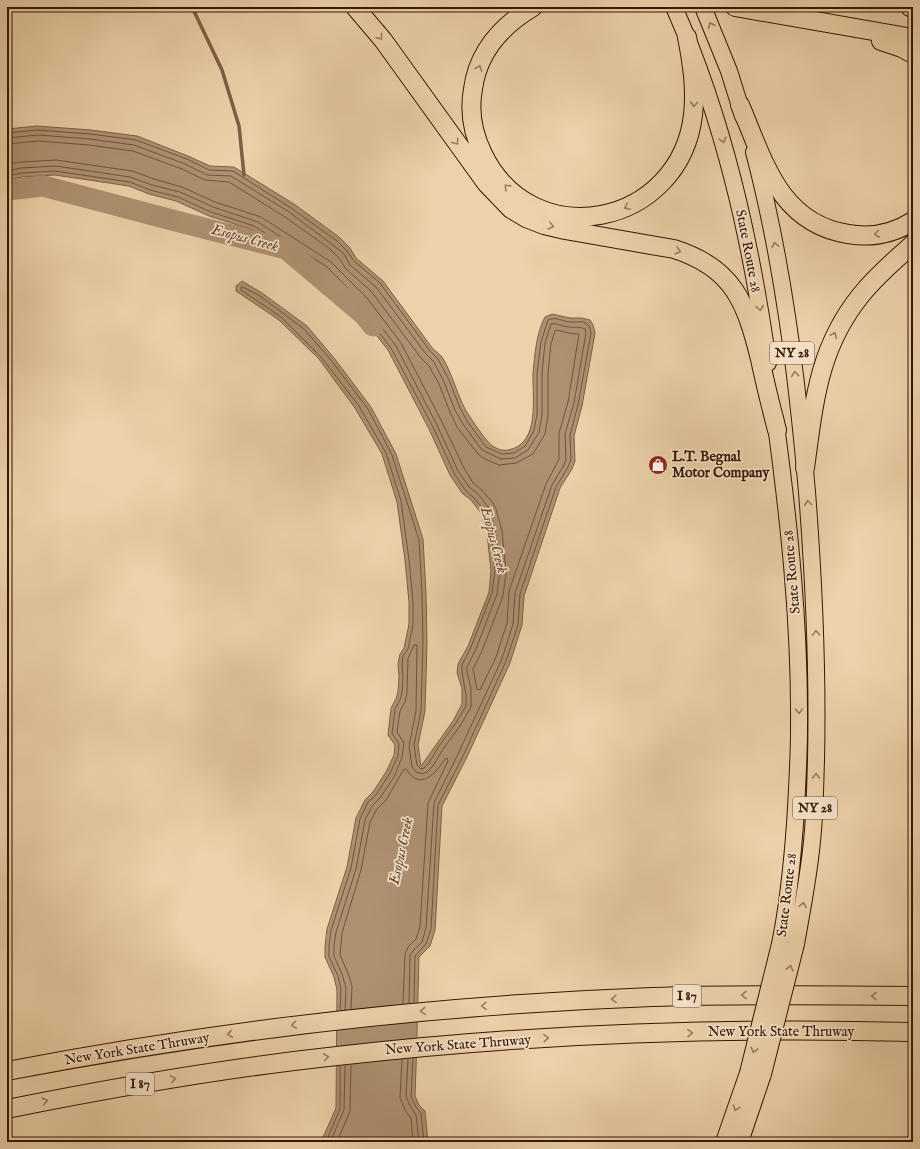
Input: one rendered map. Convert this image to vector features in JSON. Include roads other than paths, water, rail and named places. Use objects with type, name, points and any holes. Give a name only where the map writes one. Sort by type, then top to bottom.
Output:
[{"type":"highway","points":[[355,7],[383,40],[486,183],[511,209],[526,218],[544,225],[684,252],[704,262],[721,274],[738,296],[747,314],[753,332],[777,430]]},
{"type":"highway","points":[[533,7],[508,24],[496,36],[479,65],[474,80],[471,98],[474,129],[487,162],[506,188],[532,206],[567,217],[585,218],[604,216],[622,210],[639,201],[654,190],[676,164],[689,134],[695,97],[694,78],[687,37]]},
{"type":"highway","name":"State Route 28","points":[[674,7],[687,37],[714,112],[725,148],[744,224],[759,305],[777,430],[794,593],[799,727],[792,866],[785,919],[788,944]]},
{"type":"highway","name":"State Route 28","points":[[703,7],[718,42],[740,105],[761,180],[779,267],[792,346],[805,468],[814,591],[817,725],[815,794],[808,876],[788,944],[740,1142]]},
{"type":"highway","points":[[735,7],[913,38]]},
{"type":"highway","points":[[798,18],[887,43],[913,54]]},
{"type":"highway","points":[[740,105],[775,185],[788,203],[809,220],[840,233],[857,236],[892,232],[913,222]]},
{"type":"highway","points":[[805,468],[816,388],[825,358],[834,336],[844,317],[862,293],[913,244]]},
{"type":"highway","name":"New York State Thruway","points":[[7,1071],[139,1047],[268,1028],[332,1020],[462,1008],[653,997],[784,995],[913,996]]},
{"type":"highway","points":[[847,1031],[913,1039]]},
{"type":"highway","name":"New York State Thruway","points":[[7,1109],[146,1083],[273,1064],[382,1051],[581,1036],[847,1031],[913,1032]]},
{"type":"highway","name":"State Route 28","points":[[724,1142],[756,1074]]},
{"type":"water","points":[[37,126],[91,130],[137,136],[210,166],[234,167],[294,204],[339,237],[350,248],[356,258],[383,281],[433,349],[442,357],[449,369],[464,407],[482,434],[491,444],[499,449],[508,450],[519,446],[526,439],[530,429],[533,406],[535,351],[545,317],[552,314],[570,318],[582,318],[590,320],[593,325],[595,333],[582,406],[574,436],[575,461],[572,469],[560,488],[524,596],[522,625],[510,663],[467,757],[442,806],[435,930],[430,946],[419,957],[415,1096],[419,1105],[425,1111],[428,1142],[319,1142],[324,1135],[336,1108],[337,990],[334,977],[325,957],[327,929],[347,867],[356,818],[365,800],[373,792],[386,772],[394,755],[395,745],[388,735],[391,708],[398,692],[398,664],[400,654],[404,648],[409,624],[409,602],[405,560],[397,502],[382,454],[355,408],[319,359],[279,320],[236,291],[236,286],[242,281],[262,293],[307,326],[334,358],[371,407],[396,454],[423,539],[427,643],[425,711],[418,745],[421,766],[453,721],[462,704],[462,688],[457,673],[458,664],[468,646],[489,592],[491,571],[487,533],[481,513],[471,500],[462,493],[450,475],[429,429],[388,350],[355,308],[322,274],[253,230],[209,216],[176,201],[149,194],[129,186],[55,175],[22,177],[7,180],[7,129]]},
{"type":"waterway","points":[[192,7],[222,70],[239,126],[244,175]]},
{"type":"waterway","name":"Esopus Creek","points":[[7,190],[43,186],[286,249],[364,315],[373,326]]},
{"type":"place","name":"L.T. Begnal Motor Company","points":[[658,465]]}]
